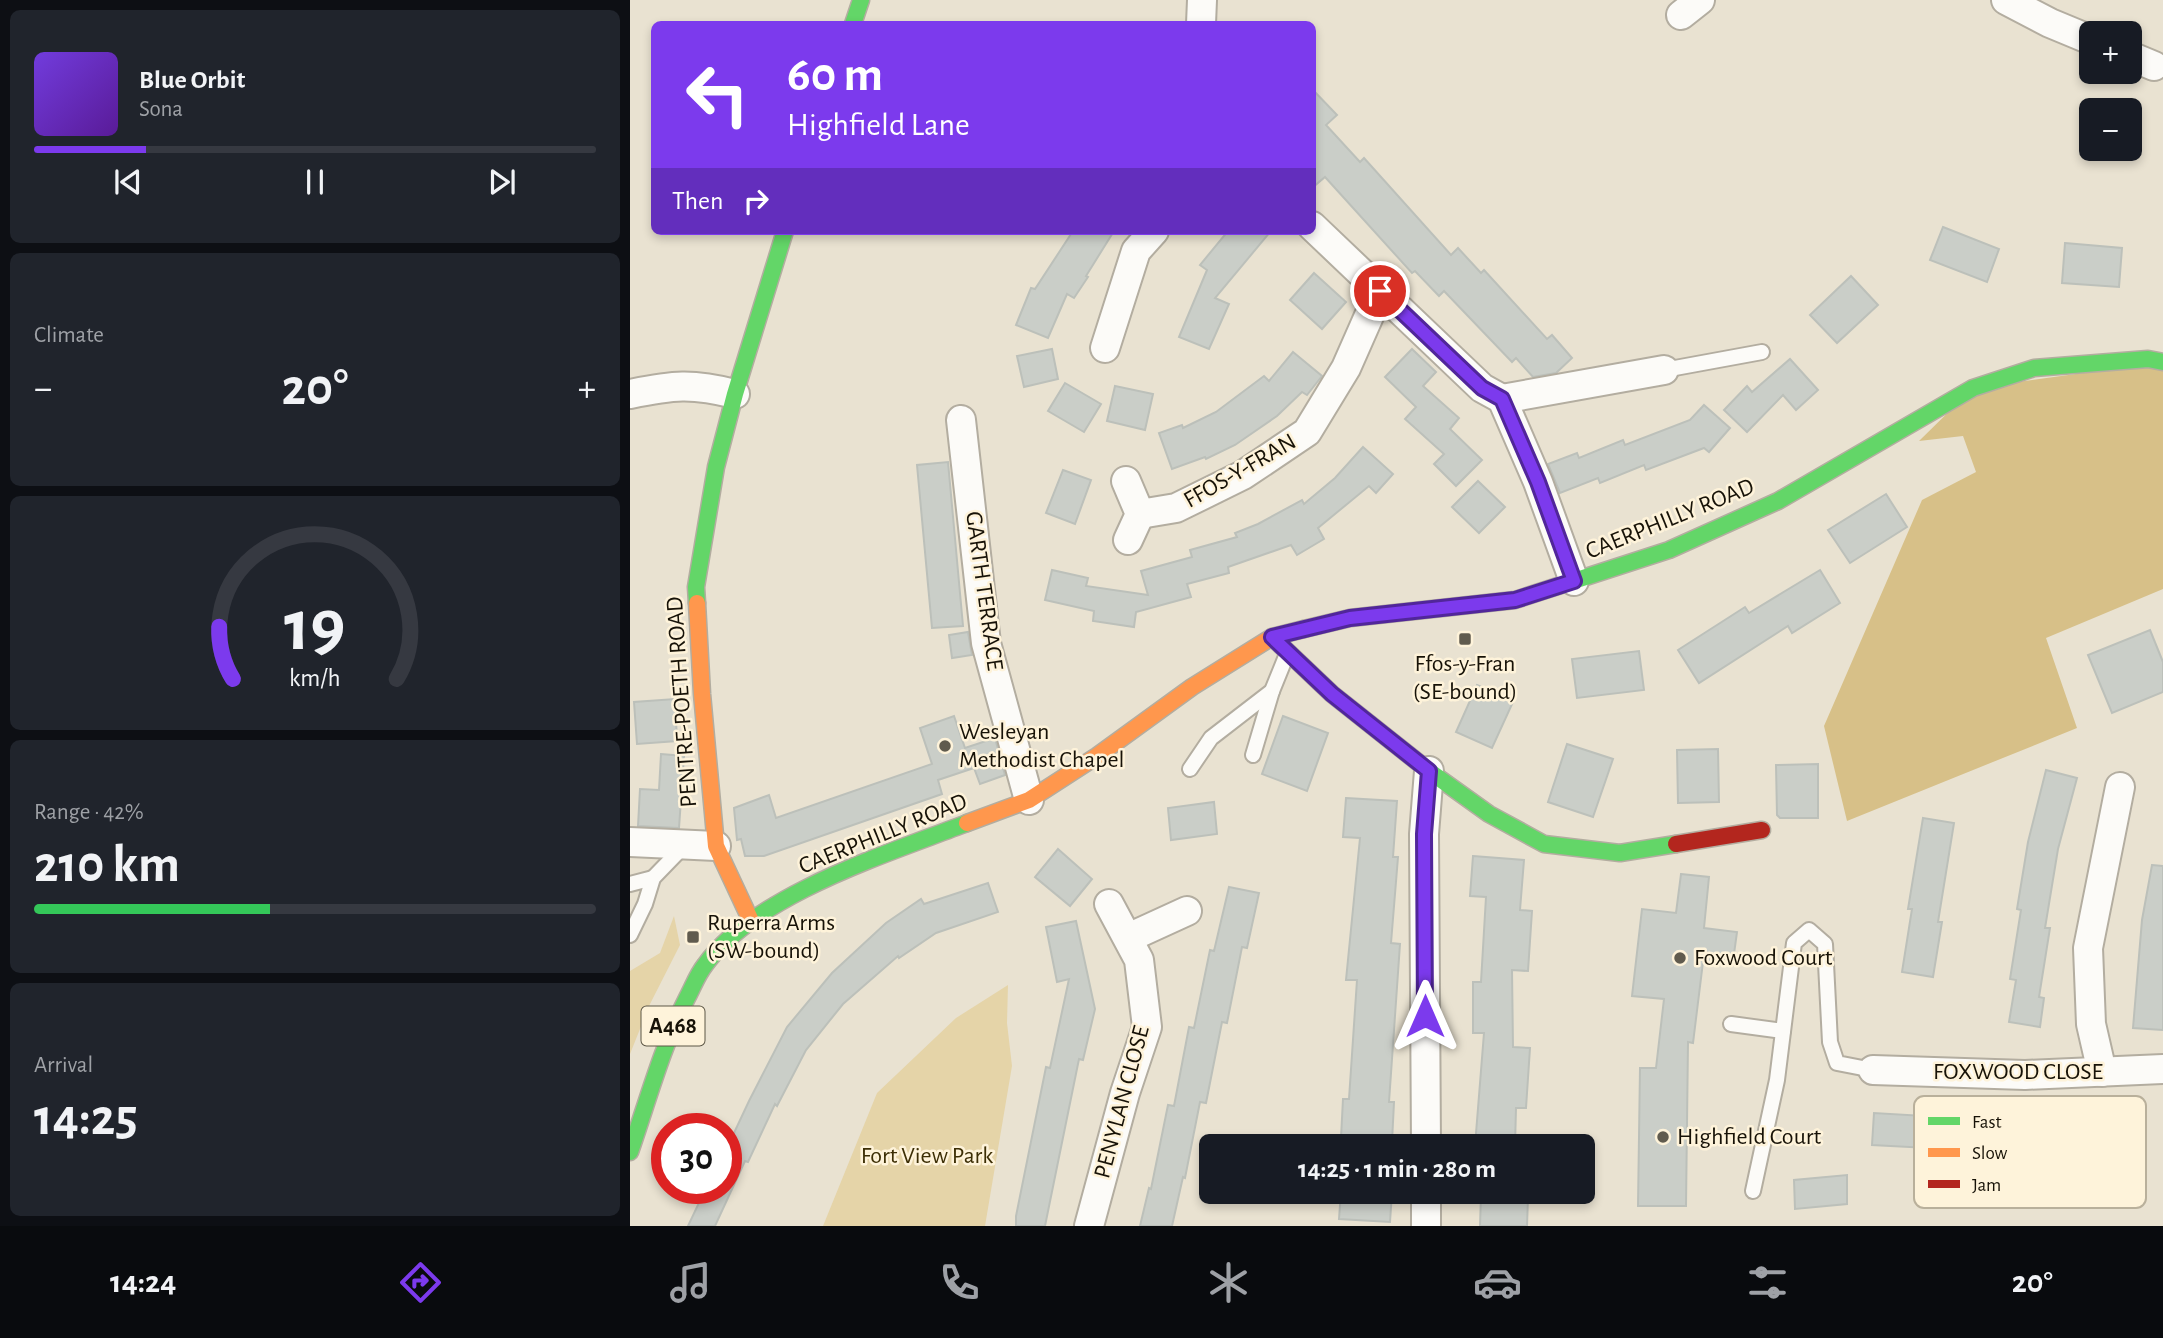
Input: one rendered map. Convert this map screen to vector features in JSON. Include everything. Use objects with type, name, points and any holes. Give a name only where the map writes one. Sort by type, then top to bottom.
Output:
[{"type":"main road","points":[[854,21],[861,0]]},
{"type":"main road","name":"PENTRE-POETH ROAD","points":[[751,921],[716,846],[702,694],[696,587],[716,467],[735,394],[784,235]]},
{"type":"main road","name":"CAERPHILLY ROAD","points":[[630,1152],[673,1027],[703,967],[727,938],[799,893],[852,867],[1029,800],[1097,756],[1192,687],[1272,637],[1350,618],[1515,600],[1668,550],[1778,500],[1973,388],[2034,368],[2148,359],[2163,362]]},
{"type":"main road","points":[[1272,637],[1332,694],[1429,771],[1489,814],[1544,844],[1620,853],[1762,830]]},
{"type":"street","points":[[1200,21],[1202,0]]},
{"type":"street","points":[[2006,0],[2079,35]]},
{"type":"street","points":[[1316,230],[1482,388],[1502,399],[1538,482],[1574,581]]},
{"type":"street","points":[[1105,348],[1136,251],[1150,235]]},
{"type":"street","name":"FFOS-Y-FRAN","points":[[1140,514],[1176,508],[1243,475],[1307,432],[1346,368],[1380,291]]},
{"type":"street","points":[[1502,399],[1664,370]]},
{"type":"street","points":[[630,394],[674,385],[704,386],[735,394]]},
{"type":"street","name":"GARTH TERRACE","points":[[961,420],[986,643],[1029,800]]},
{"type":"street","points":[[1126,481],[1140,514],[1128,540]]},
{"type":"street","points":[[1426,1134],[1424,834],[1429,771]]},
{"type":"street","points":[[2102,1072],[2091,1024],[2088,948],[2120,787]]},
{"type":"street","points":[[630,842],[716,846]]},
{"type":"street","name":"PENYLAN CLOSE","points":[[1088,1226],[1125,1093],[1147,1027],[1139,960],[1109,904]]},
{"type":"street","points":[[1128,938],[1187,911]]},
{"type":"street","name":"FOXWOOD CLOSE","points":[[1873,1070],[2025,1075],[2163,1069]]},
{"type":"street","points":[[1426,1204],[1426,1226]]},
{"type":"lane","points":[[1664,370],[1762,352]]},
{"type":"lane","points":[[1253,755],[1272,691],[1288,652]]},
{"type":"lane","points":[[1191,769],[1211,738],[1272,691]]},
{"type":"lane","points":[[630,935],[645,904],[653,878],[684,846]]},
{"type":"lane","points":[[630,884],[653,878]]},
{"type":"lane","points":[[1753,1191],[1777,1080],[1794,943],[1809,930],[1825,944],[1830,1042],[1837,1063],[1873,1070]]},
{"type":"lane","points":[[1731,1024],[1783,1031]]},
{"type":"green space","points":[[674,916],[680,945],[650,1004],[630,1054],[630,971],[660,953]]},
{"type":"green space","name":"Fort View Park","points":[[1008,985],[1007,1023],[1012,1066],[985,1226],[823,1226],[877,1093],[956,1018]]},
{"type":"shaded area","points":[[2163,362],[2163,589],[2046,638],[2077,728],[1847,821],[1824,726],[1922,500],[1976,472],[1963,436],[1919,441],[1973,388]]},
{"type":"building","points":[[1316,93],[1337,115],[1326,125],[1360,162],[1364,158],[1451,255],[1458,248],[1481,273],[1484,270],[1547,339],[1552,335],[1572,358],[1556,373],[1533,377],[1516,358],[1512,362],[1444,291],[1439,296],[1415,271],[1412,273],[1325,177],[1316,185]]},
{"type":"building","points":[[1943,227],[1999,249],[1987,282],[1930,260]]},
{"type":"building","points":[[1070,235],[1112,235],[1074,298],[1067,294],[1048,338],[1016,325],[1031,288],[1035,289]]},
{"type":"building","points":[[1225,235],[1268,235],[1215,298],[1229,304],[1209,349],[1179,337],[1207,270],[1200,265]]},
{"type":"building","points":[[2065,243],[2122,248],[2119,287],[2062,283]]},
{"type":"building","points":[[1314,273],[1346,302],[1322,329],[1290,300]]},
{"type":"building","points":[[1851,276],[1878,305],[1837,343],[1810,315]]},
{"type":"building","points":[[1052,349],[1058,379],[1024,387],[1017,356]]},
{"type":"building","points":[[1412,349],[1436,372],[1423,386],[1459,418],[1450,429],[1482,460],[1456,486],[1434,464],[1444,454],[1405,419],[1416,407],[1385,377]]},
{"type":"building","points":[[1293,352],[1322,376],[1307,395],[1302,392],[1277,416],[1235,445],[1206,459],[1205,457],[1172,469],[1159,433],[1182,425],[1183,428],[1216,412],[1264,376],[1269,381]]},
{"type":"building","points":[[1790,359],[1818,390],[1796,410],[1783,395],[1747,432],[1724,410],[1747,386],[1752,392]]},
{"type":"building","points":[[1065,383],[1101,404],[1084,432],[1048,411]]},
{"type":"building","points":[[1115,386],[1153,394],[1145,430],[1107,421]]},
{"type":"building","points":[[1704,405],[1730,428],[1709,452],[1704,448],[1646,470],[1644,465],[1600,483],[1598,478],[1560,493],[1548,464],[1577,453],[1579,458],[1623,440],[1625,445],[1690,420]]},
{"type":"building","points":[[1363,447],[1393,474],[1376,493],[1369,486],[1318,528],[1324,539],[1297,555],[1291,545],[1228,567],[1229,573],[1187,584],[1191,597],[1136,612],[1134,627],[1093,621],[1094,611],[1045,600],[1052,570],[1088,578],[1086,586],[1148,595],[1141,571],[1192,557],[1190,550],[1237,537],[1235,533],[1302,500],[1304,504],[1335,478]]},
{"type":"building","points":[[948,462],[963,626],[932,628],[917,465]]},
{"type":"building","points":[[1063,470],[1091,480],[1075,524],[1046,513]]},
{"type":"building","points":[[1478,481],[1505,507],[1479,533],[1452,507]]},
{"type":"building","points":[[1886,494],[1907,527],[1850,563],[1828,530]]},
{"type":"building","points":[[1820,570],[1840,603],[1792,633],[1788,626],[1699,683],[1678,650],[1745,607],[1749,613]]},
{"type":"building","points":[[2150,630],[2163,662],[2163,692],[2112,713],[2088,655]]},
{"type":"building","points":[[968,632],[972,655],[952,658],[949,635]]},
{"type":"building","points":[[1639,651],[1644,690],[1577,698],[1572,659]]},
{"type":"building","points":[[1477,685],[1513,702],[1492,748],[1456,732]]},
{"type":"building","points":[[675,699],[677,741],[637,744],[634,702]]},
{"type":"building","points":[[954,716],[965,748],[995,738],[1005,775],[980,784],[974,768],[938,780],[942,794],[764,856],[745,856],[741,839],[737,840],[734,808],[769,795],[776,818],[932,764],[920,728]]},
{"type":"building","points":[[1283,716],[1328,733],[1307,791],[1262,774]]},
{"type":"building","points":[[1567,744],[1613,759],[1593,817],[1548,802]]},
{"type":"building","points":[[1718,749],[1719,802],[1678,803],[1677,750]]},
{"type":"building","points":[[661,754],[684,756],[679,828],[638,826],[640,789],[659,790]]},
{"type":"building","points":[[1818,764],[1818,818],[1780,818],[1777,815],[1776,765]]},
{"type":"building","points":[[2046,770],[2077,778],[2058,849],[2045,928],[2050,928],[2039,997],[2044,998],[2040,1027],[2009,1022],[2016,980],[2010,979],[2021,910],[2017,909],[2028,842]]},
{"type":"building","points":[[1346,798],[1397,801],[1393,857],[1398,857],[1391,943],[1400,944],[1389,1102],[1394,1102],[1392,1134],[1341,1134],[1343,1099],[1349,1099],[1357,980],[1346,980],[1360,838],[1343,837]]},
{"type":"building","points":[[1214,802],[1217,834],[1171,840],[1168,808]]},
{"type":"building","points":[[1923,818],[1954,823],[1938,922],[1942,922],[1933,977],[1902,972],[1912,909],[1908,909]]},
{"type":"building","points":[[1058,849],[1092,879],[1070,906],[1035,877]]},
{"type":"building","points":[[1473,856],[1524,860],[1520,910],[1532,911],[1528,971],[1512,970],[1513,1047],[1530,1048],[1526,1108],[1516,1108],[1515,1134],[1476,1134],[1484,1033],[1473,1033],[1473,982],[1481,982],[1486,897],[1470,896]]},
{"type":"building","points":[[2152,865],[2163,866],[2163,1030],[2133,1028],[2142,920]]},
{"type":"building","points":[[1681,874],[1709,877],[1704,928],[1737,932],[1734,954],[1725,953],[1724,964],[1703,962],[1693,1043],[1688,1042],[1686,1206],[1638,1206],[1640,1068],[1656,1068],[1664,999],[1632,996],[1642,909],[1676,913]]},
{"type":"building","points":[[988,883],[998,912],[936,933],[899,958],[898,956],[843,1004],[806,1050],[777,1106],[775,1104],[748,1162],[745,1161],[742,1168],[742,1116],[787,1027],[832,973],[886,923],[921,899],[924,904]]},
{"type":"building","points":[[1229,887],[1259,893],[1247,948],[1242,947],[1227,1023],[1222,1022],[1206,1103],[1200,1102],[1185,1178],[1183,1177],[1172,1226],[1140,1226],[1149,1188],[1151,1189],[1168,1105],[1174,1106],[1189,1027],[1194,1028],[1210,950],[1214,951]]},
{"type":"building","points":[[1076,921],[1095,1009],[1083,1060],[1079,1059],[1045,1226],[1016,1226],[1046,1067],[1050,1068],[1069,979],[1057,982],[1046,927]]},
{"type":"building","points":[[1874,1113],[1914,1115],[1914,1147],[1872,1145]]},
{"type":"building","points":[[1847,1175],[1847,1204],[1795,1209],[1794,1180]]},
{"type":"building","points":[[698,1204],[725,1204],[715,1226],[688,1226]]},
{"type":"building","points":[[1340,1204],[1391,1204],[1390,1222],[1339,1219]]},
{"type":"building","points":[[1481,1204],[1528,1204],[1527,1226],[1480,1226]]},
{"type":"traffic: fast","points":[[854,21],[861,0]]},
{"type":"traffic: fast","points":[[697,603],[696,587],[716,467],[735,394],[784,235]]},
{"type":"traffic: fast","points":[[1304,629],[1350,618],[1515,600],[1669,550],[1778,501],[1973,388],[2034,368],[2148,359],[2163,362]]},
{"type":"traffic: fast","points":[[1272,637],[1332,694],[1429,771],[1489,814],[1544,844],[1620,853],[1676,844]]},
{"type":"traffic: fast","points":[[630,1152],[678,1017],[702,969],[728,940],[756,917],[825,879],[967,823]]},
{"type":"traffic: slow","points":[[697,603],[702,694],[716,846],[751,921]]},
{"type":"traffic: slow","points":[[967,823],[1029,800],[1097,756],[1192,687],[1272,637],[1304,629]]},
{"type":"traffic: jam","points":[[1676,844],[1762,830]]},
{"type":"place","name":"Ffos-y-Fran (SE-bound)","points":[[1465,639]]},
{"type":"place","name":"Wesleyan Methodist Chapel","points":[[945,746]]},
{"type":"place","name":"Ruperra Arms (SW-bound)","points":[[693,937]]},
{"type":"place","name":"Foxwood Court","points":[[1680,958]]},
{"type":"place","name":"Highfield Court","points":[[1663,1137]]},
{"type":"route","points":[[1380,291],[1482,388],[1502,399],[1538,482],[1574,581],[1515,600],[1350,618],[1272,637],[1332,694],[1429,771],[1424,834],[1425,1016]]}]
